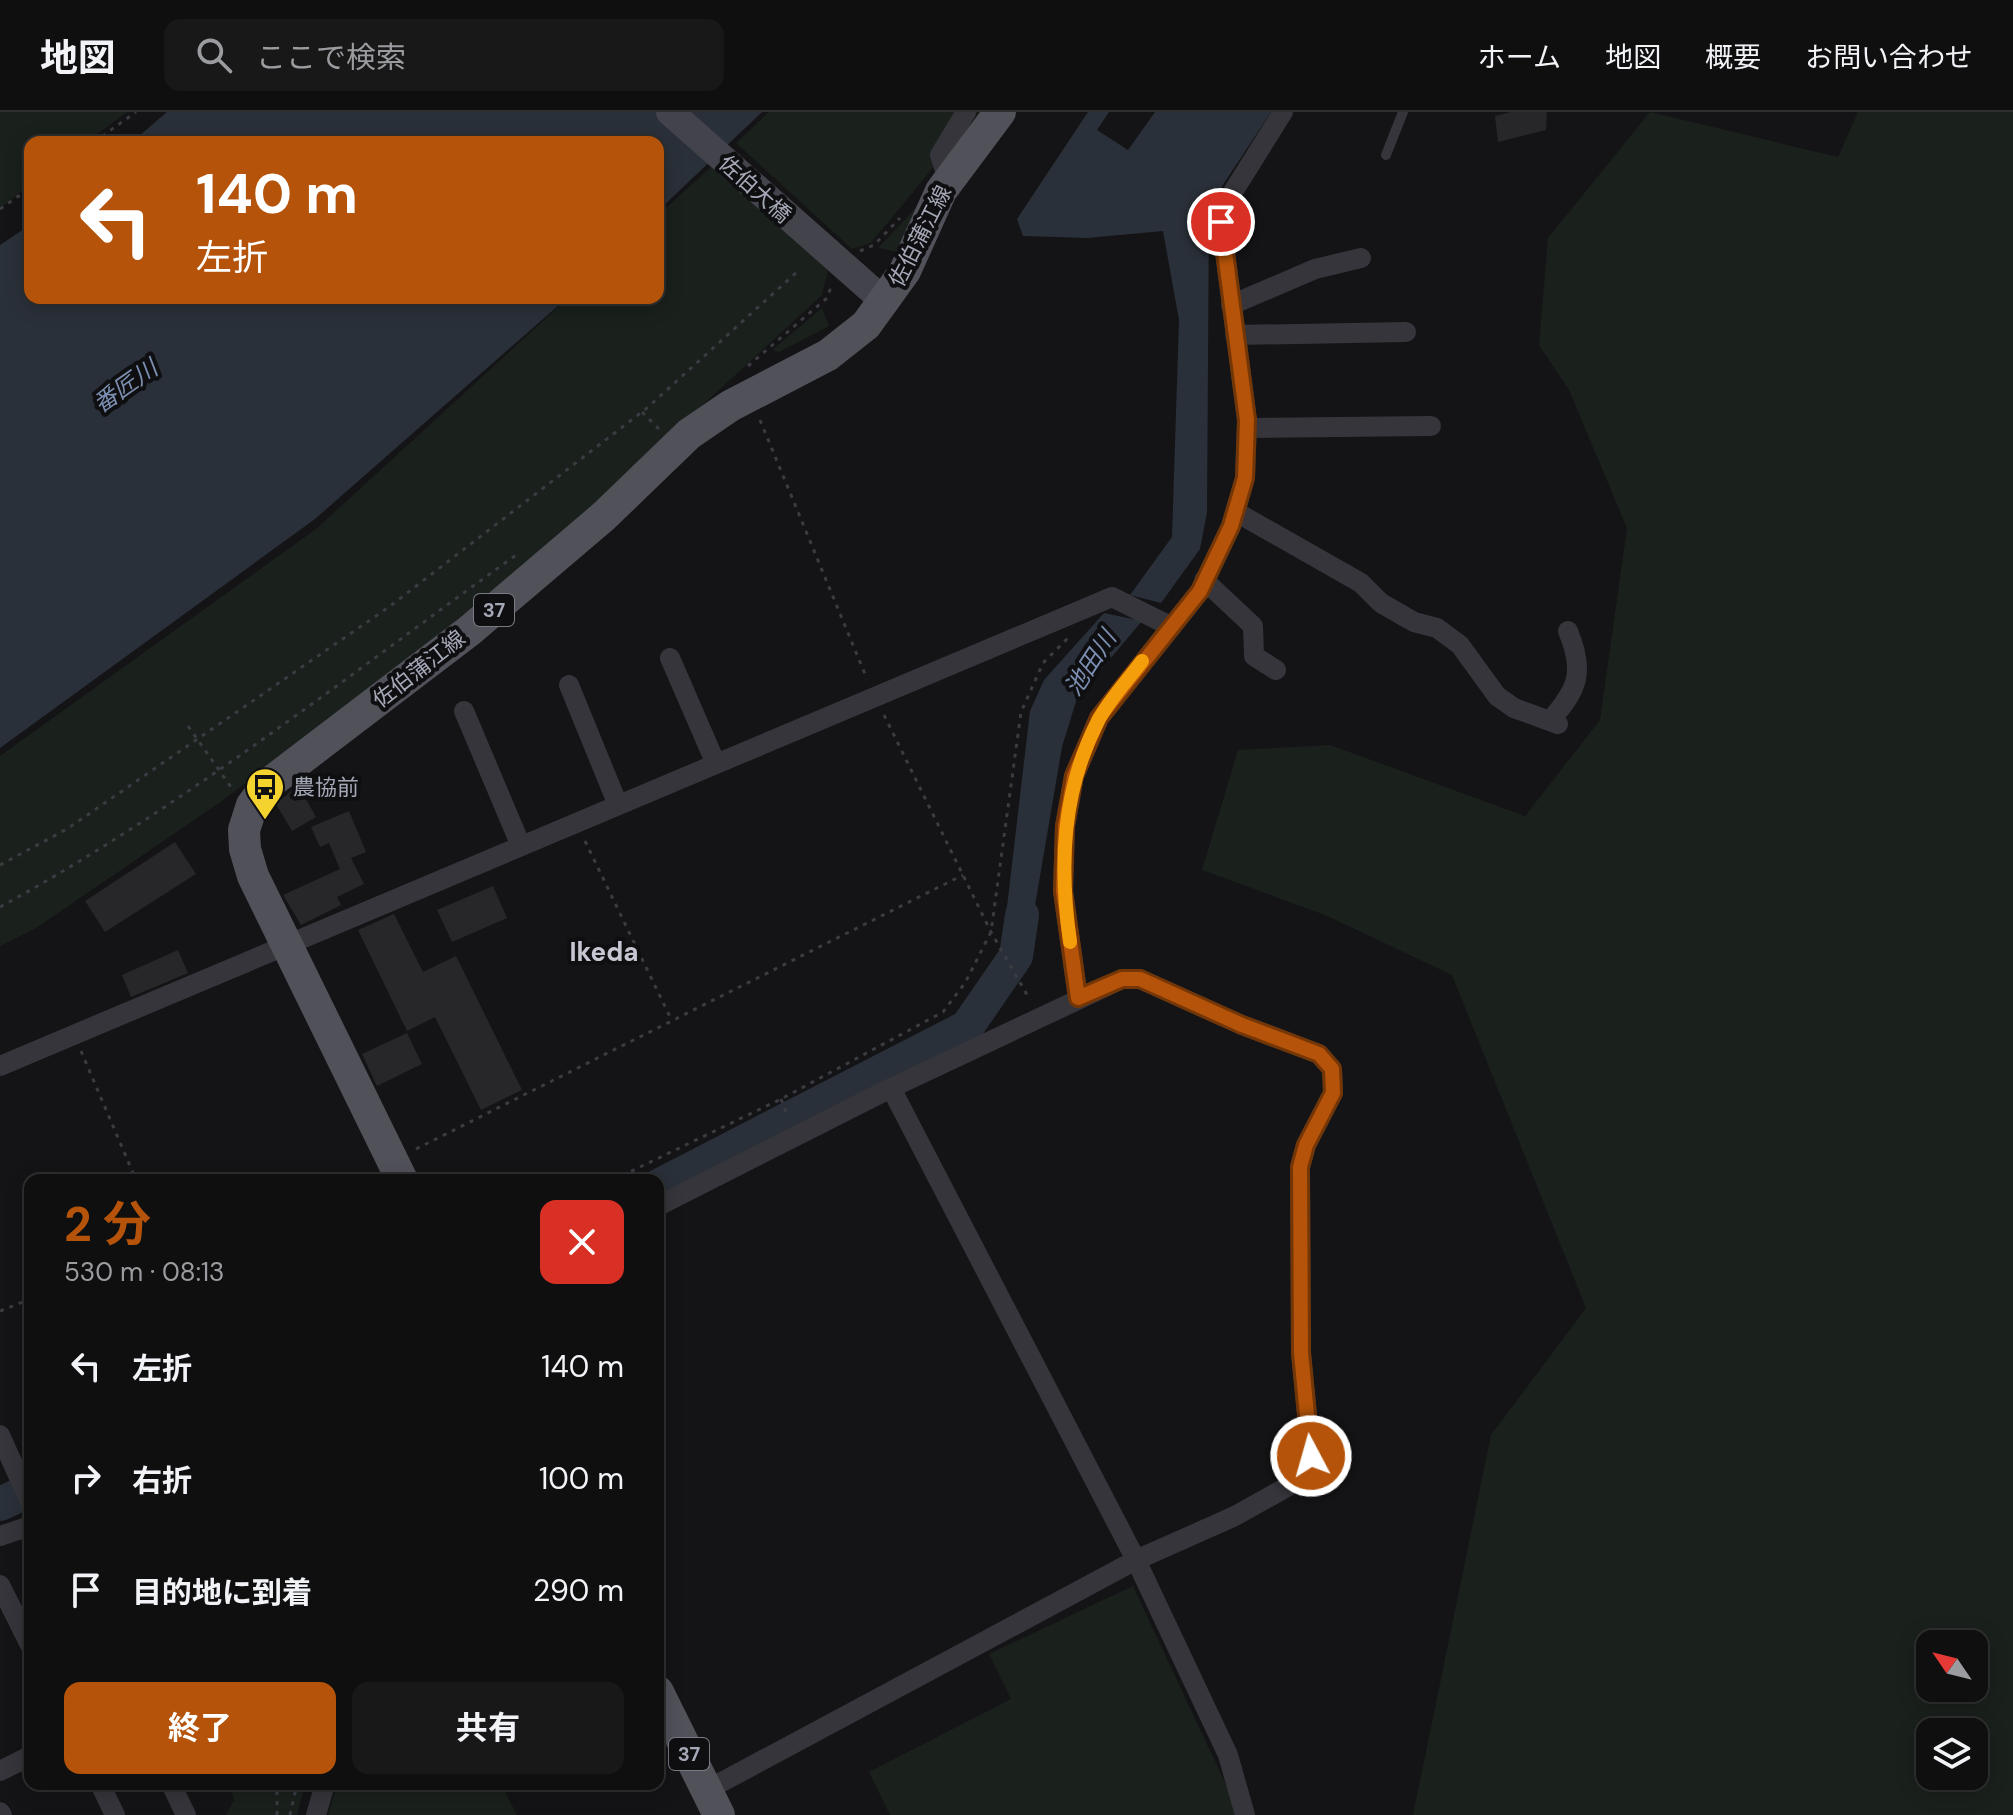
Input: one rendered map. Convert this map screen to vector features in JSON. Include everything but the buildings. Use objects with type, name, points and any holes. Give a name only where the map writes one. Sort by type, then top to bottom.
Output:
[{"type":"main road","name":"佐伯蒲江線","points":[[397,1171],[285,945],[245,849],[247,817],[267,785],[469,631],[604,516],[689,434],[730,406],[828,355],[866,325],[885,302],[915,253],[948,180],[1000,112]]},
{"type":"main road","name":"37","points":[[664,1704],[713,1803]]},
{"type":"street","name":"佐伯大橋","points":[[670,112],[839,265],[885,302]]},
{"type":"street","points":[[948,180],[940,155],[966,112]]},
{"type":"street","points":[[1078,998],[1063,891],[1065,826],[1074,776],[1099,718],[1145,656],[1172,627],[1204,580],[1236,512],[1245,478],[1247,428],[1221,232],[1223,215],[1231,195],[1283,112]]},
{"type":"street","points":[[1231,305],[1315,269],[1361,258]]},
{"type":"street","points":[[1235,335],[1406,332]]},
{"type":"street","points":[[1247,428],[1431,426]]},
{"type":"street","points":[[1236,512],[1361,583],[1392,610],[1414,622],[1437,628],[1460,645],[1497,696],[1514,708],[1554,723],[1572,696],[1578,670],[1577,653],[1568,631]]},
{"type":"street","points":[[1204,580],[1253,626],[1254,656],[1276,670]]},
{"type":"street","points":[[0,1066],[1112,597],[1172,627]]},
{"type":"street","points":[[670,658],[716,764]]},
{"type":"street","points":[[569,685],[618,805]]},
{"type":"street","points":[[464,711],[521,846]]},
{"type":"street","points":[[664,1203],[891,1088],[1122,979],[1140,979],[1242,1025],[1319,1054],[1332,1069],[1333,1093],[1306,1145],[1300,1167],[1301,1353],[1311,1456],[1303,1478],[1235,1516],[1136,1560],[713,1803]]},
{"type":"street","points":[[891,1088],[1136,1560],[1228,1755],[1245,1815]]},
{"type":"street","points":[[0,1435],[24,1490]]},
{"type":"street","points":[[0,1536],[24,1528]]},
{"type":"street","points":[[0,1585],[24,1633]]},
{"type":"street","points":[[0,1771],[24,1759]]},
{"type":"street","points":[[103,1790],[115,1815]]},
{"type":"street","points":[[174,1790],[186,1815]]},
{"type":"street","points":[[316,1815],[323,1790]]},
{"type":"lane","points":[[1386,155],[1403,112]]},
{"type":"path","points":[[102,136],[136,112]]},
{"type":"path","points":[[0,209],[24,192]]},
{"type":"path","points":[[0,865],[67,829],[389,607],[642,412],[798,271]]},
{"type":"path","points":[[642,412],[666,437]]},
{"type":"path","points":[[747,420],[760,420],[875,697],[991,932],[1031,1002]]},
{"type":"path","points":[[0,907],[88,859],[219,770],[528,546]]},
{"type":"path","points":[[625,1174],[785,1096],[943,1012],[965,983],[991,932],[1021,712],[1043,663],[1074,632]]},
{"type":"path","points":[[188,726],[239,800]]},
{"type":"path","points":[[576,823],[672,1021]]},
{"type":"path","points":[[397,1171],[672,1021],[963,875]]},
{"type":"path","points":[[74,1035],[133,1174]]},
{"type":"path","points":[[0,1311],[24,1301]]},
{"type":"path","points":[[277,1790],[277,1815]]},
{"type":"path","points":[[290,1815],[296,1790]]},
{"type":"shaded area","points":[[0,112],[127,112],[95,136],[24,136],[24,190],[0,208]]},
{"type":"shaded area","points":[[769,112],[979,112],[871,243],[852,249],[736,143]]},
{"type":"shaded area","points":[[1650,112],[1838,157],[1858,112],[2013,112],[2013,1815],[1413,1815],[1491,1435],[1586,1308],[1452,975],[1325,915],[1202,870],[1238,750],[1330,745],[1525,816],[1600,720],[1627,528],[1569,390],[1539,345],[1548,238]]},
{"type":"shaded area","points":[[711,167],[828,270],[822,295],[614,487],[445,630],[222,801],[36,928],[0,946],[0,756],[316,529],[561,304],[664,304],[664,210]]},
{"type":"shaded area","points":[[922,201],[899,252],[878,248]]},
{"type":"shaded area","points":[[822,308],[829,326],[779,352],[772,350]]},
{"type":"shaded area","points":[[1133,1586],[1234,1802],[1237,1815],[890,1815],[869,1772],[1011,1699],[989,1654]]},
{"type":"shaded area","points":[[232,1790],[303,1790],[297,1815],[226,1815],[234,1800]]},
{"type":"shaded area","points":[[335,1790],[504,1790],[517,1815],[328,1815]]},
{"type":"water","points":[[167,112],[762,112],[664,205],[664,136],[139,136]]},
{"type":"water","points":[[1088,112],[1109,112],[1097,130],[1128,150],[1155,112],[1271,112],[1209,206],[1207,512],[1200,549],[1161,603],[1130,595],[1172,537],[1179,320],[1163,231],[1087,238],[1023,236],[1017,219]]},
{"type":"water","name":"番匠川","points":[[24,229],[24,304],[560,304],[315,519],[0,748],[0,245]]},
{"type":"water","points":[[1104,613],[1142,621],[1077,698],[1062,747],[1023,976],[1003,941],[1030,711],[1044,680]]},
{"type":"waterway","name":"池田川","points":[[664,1183],[967,1027],[1016,956],[1022,915]]},
{"type":"waterway","name":"池田川","points":[[0,1504],[24,1493]]},
{"type":"slow traffic","points":[[1070,942],[1063,891],[1065,826],[1074,776],[1099,718],[1142,661]]},
{"type":"place","name":"農協前","points":[[265,821]]},
{"type":"district","name":"Ikeda","points":[[604,952]]},
{"type":"route","points":[[1221,222],[1247,420],[1245,478],[1240,500],[1200,591],[1180,620],[1145,656],[1099,718],[1074,776],[1065,826],[1063,891],[1078,998],[1122,979],[1140,979],[1242,1025],[1319,1054],[1332,1069],[1333,1093],[1306,1145],[1300,1167],[1301,1353],[1311,1456]]}]
